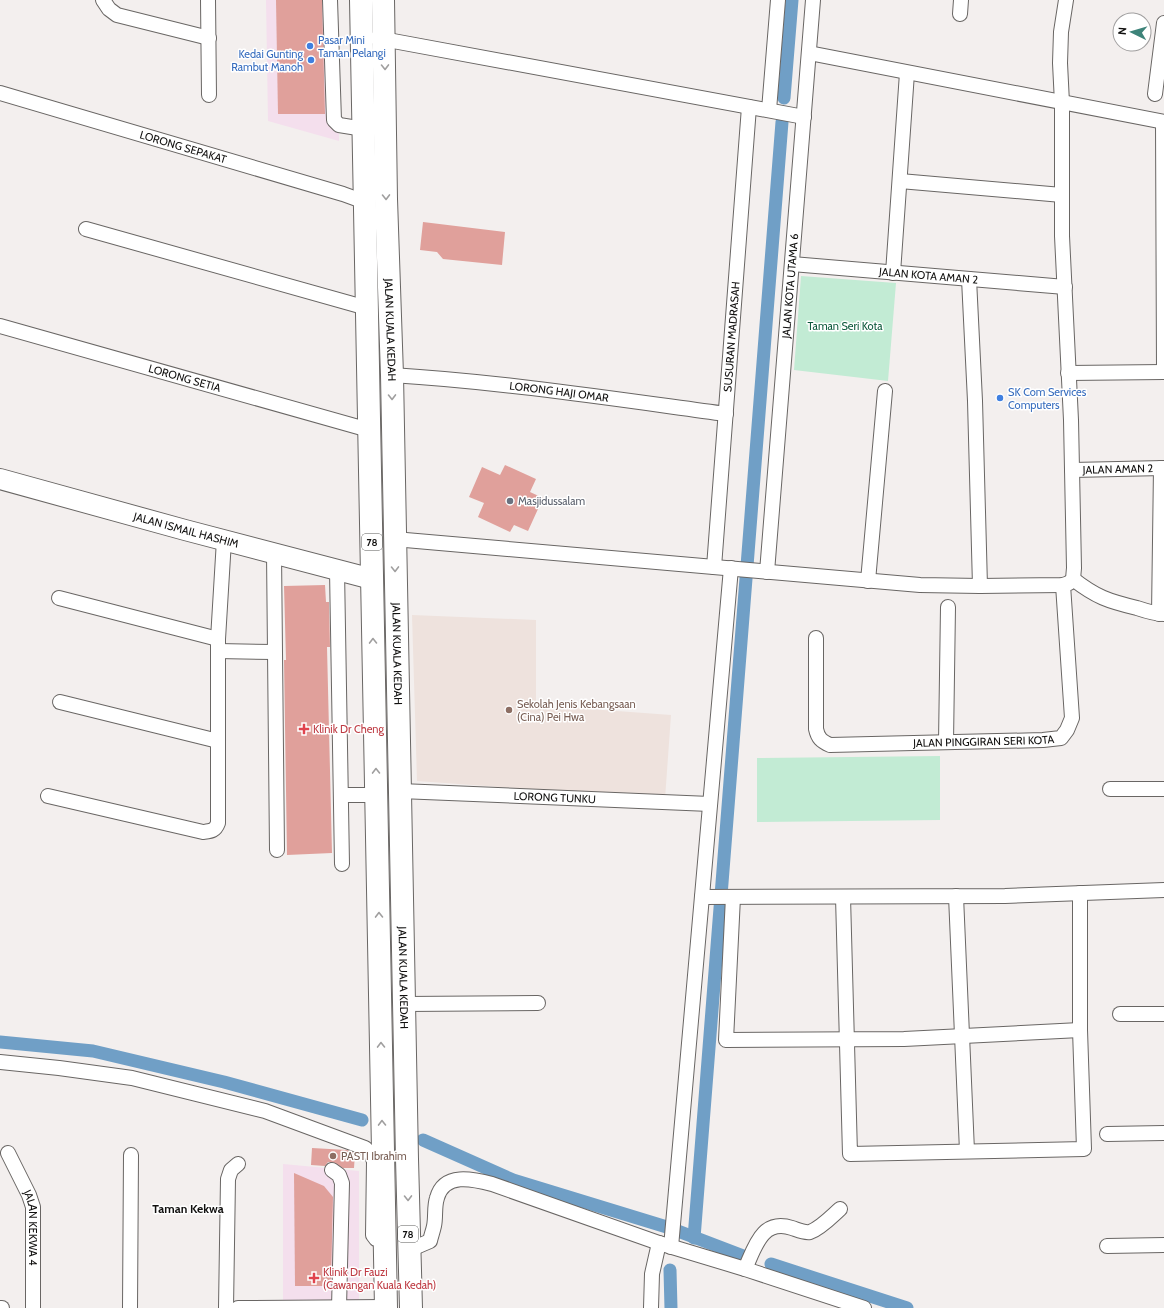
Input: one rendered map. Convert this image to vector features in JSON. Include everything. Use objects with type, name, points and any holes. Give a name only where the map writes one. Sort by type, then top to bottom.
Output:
[{"type":"main road","name":"JALAN KUALA KEDAH","points":[[361,0],[363,35],[386,1307]]},
{"type":"main road","name":"JALAN KUALA KEDAH","points":[[383,0],[386,199],[392,375],[394,539],[411,1308]]},
{"type":"street","points":[[103,0],[109,9],[117,15],[209,38]]},
{"type":"street","points":[[208,0],[209,95]]},
{"type":"street","points":[[330,0],[332,110],[334,120],[340,125],[364,129]]},
{"type":"street","points":[[769,110],[778,0]]},
{"type":"street","name":"JALAN KOTA UTAMA 6","points":[[762,571],[792,264],[813,0]]},
{"type":"street","name":"JALAN PINGGIRAN SERI KOTA","points":[[816,638],[816,729],[818,737],[822,742],[830,745],[1043,740],[1060,738],[1067,730],[1072,718],[1068,582],[1074,568],[1071,420],[1062,236],[1062,103],[1060,63],[1061,32],[1066,0]]},
{"type":"street","points":[[1155,94],[1164,23]]},
{"type":"street","points":[[363,35],[804,117]]},
{"type":"street","points":[[809,53],[1163,122],[1164,367]]},
{"type":"street","points":[[894,273],[907,72]]},
{"type":"street","name":"LORONG SEPAKAT","points":[[0,93],[335,191],[365,202]]},
{"type":"street","name":"SUSURAN MADRASAH","points":[[714,567],[750,107]]},
{"type":"street","points":[[900,181],[1062,195]]},
{"type":"street","points":[[86,229],[367,308]]},
{"type":"street","name":"JALAN KOTA AMAN 2","points":[[792,264],[1065,286]]},
{"type":"street","points":[[969,279],[975,400],[980,586]]},
{"type":"street","name":"LORONG SETIA","points":[[0,326],[369,430]]},
{"type":"street","points":[[1068,373],[1164,372]]},
{"type":"street","name":"LORONG HAJI OMAR","points":[[392,375],[494,383],[726,414]]},
{"type":"street","points":[[868,581],[885,390]]},
{"type":"street","points":[[394,539],[920,585],[980,586],[1068,582],[1102,599],[1161,614],[1162,468]]},
{"type":"street","name":"JALAN AMAN 2","points":[[1072,470],[1162,468]]},
{"type":"street","name":"JALAN ISMAIL HASHIM","points":[[0,479],[372,579]]},
{"type":"street","points":[[48,796],[203,832],[212,831],[216,828],[218,823],[218,645],[224,540]]},
{"type":"street","points":[[274,553],[274,652],[278,850]]},
{"type":"street","points":[[737,569],[710,804],[719,897],[726,1040],[904,1039],[1080,1030]]},
{"type":"street","points":[[337,570],[342,864]]},
{"type":"street","points":[[59,598],[218,645],[274,652]]},
{"type":"street","points":[[946,742],[948,607]]},
{"type":"street","points":[[60,702],[218,741]]},
{"type":"street","points":[[1110,789],[1164,789]]},
{"type":"street","name":"LORONG TUNKU","points":[[400,791],[710,804]]},
{"type":"street","points":[[342,795],[376,795]]},
{"type":"street","points":[[719,897],[1005,896],[1164,890]]},
{"type":"street","points":[[843,897],[850,1154],[1084,1149],[1080,1030],[1080,892]]},
{"type":"street","points":[[956,896],[967,1151]]},
{"type":"street","points":[[651,1308],[652,1274],[662,1243],[673,1225],[719,897]]},
{"type":"street","points":[[405,1004],[538,1003]]},
{"type":"street","points":[[1120,1014],[1164,1014]]},
{"type":"street","points":[[0,1062],[132,1078],[265,1110],[365,1148],[371,1154],[374,1161],[372,1235],[376,1238],[384,1238]]},
{"type":"street","points":[[1107,1134],[1164,1133]]},
{"type":"street","name":"JALAN KEKWA 4","points":[[8,1153],[29,1195],[33,1207],[33,1308]]},
{"type":"street","points":[[130,1308],[131,1156]]},
{"type":"street","points":[[226,1308],[228,1179],[231,1170],[238,1164]]},
{"type":"street","points":[[332,1170],[339,1175],[342,1183],[339,1307]]},
{"type":"street","points":[[409,1250],[430,1241],[434,1226],[437,1197],[442,1187],[451,1181],[466,1178],[492,1184],[662,1243],[864,1308]]},
{"type":"street","points":[[745,1269],[762,1234],[771,1227],[782,1225],[802,1232],[810,1232],[840,1209]]},
{"type":"street","points":[[1107,1246],[1164,1245]]},
{"type":"street","points":[[238,1308],[386,1307]]},
{"type":"shaded area","points":[[266,0],[336,0],[339,141],[268,121]]},
{"type":"shaded area","name":"Sekolah Jenis Kebangsaan (Cina) Pei Hwa","points":[[412,615],[536,620],[536,705],[671,715],[665,799],[417,781]]},
{"type":"shaded area","points":[[283,1164],[359,1171],[359,1308],[283,1308]]},
{"type":"green space","name":"Taman Seri Kota","points":[[801,276],[896,283],[888,381],[794,370]]},
{"type":"green space","points":[[940,756],[940,820],[757,822],[757,758]]},
{"type":"building","points":[[276,0],[322,0],[325,114],[278,114]]},
{"type":"building","points":[[423,222],[505,232],[502,265],[443,259],[437,252],[420,250]]},
{"type":"building","name":"Masjidussalam","points":[[505,465],[536,479],[530,492],[543,498],[528,531],[514,525],[510,532],[478,517],[484,503],[469,497],[482,467],[500,475]]},
{"type":"building","points":[[325,585],[326,602],[329,602],[330,647],[327,647],[332,853],[287,855],[284,586]]},
{"type":"building","name":"PASTI Ibrahim","points":[[312,1148],[347,1150],[355,1153],[354,1168],[343,1168],[332,1162],[328,1162],[325,1166],[311,1165]]},
{"type":"building","points":[[294,1173],[324,1186],[333,1197],[331,1280],[325,1286],[295,1286]]},
{"type":"waterway","points":[[784,98],[792,0]]},
{"type":"waterway","points":[[694,1238],[782,122]]},
{"type":"waterway","points":[[0,1042],[93,1051],[224,1082],[362,1120]]},
{"type":"waterway","points":[[423,1140],[513,1180],[670,1228],[746,1257]]},
{"type":"waterway","points":[[771,1264],[907,1308]]},
{"type":"waterway","points":[[670,1270],[671,1308]]},
{"type":"place","name":"Pasar Mini Taman Pelangi","points":[[310,46]]},
{"type":"place","name":"Kedai Gunting Rambut Manoh","points":[[311,60]]},
{"type":"place","name":"SK Com Services Computers","points":[[1000,398]]},
{"type":"place","name":"Masjidussalam","points":[[510,501]]},
{"type":"place","name":"Sekolah Jenis Kebangsaan (Cina) Pei Hwa","points":[[509,710]]},
{"type":"place","name":"Klinik Dr Cheng","points":[[304,729]]},
{"type":"place","name":"PASTI Ibrahim","points":[[333,1156]]},
{"type":"place","name":"Klinik Dr Fauzi (Cawangan Kuala Kedah)","points":[[314,1278]]},
{"type":"district","name":"Taman Kekwa","points":[[188,1209]]}]
